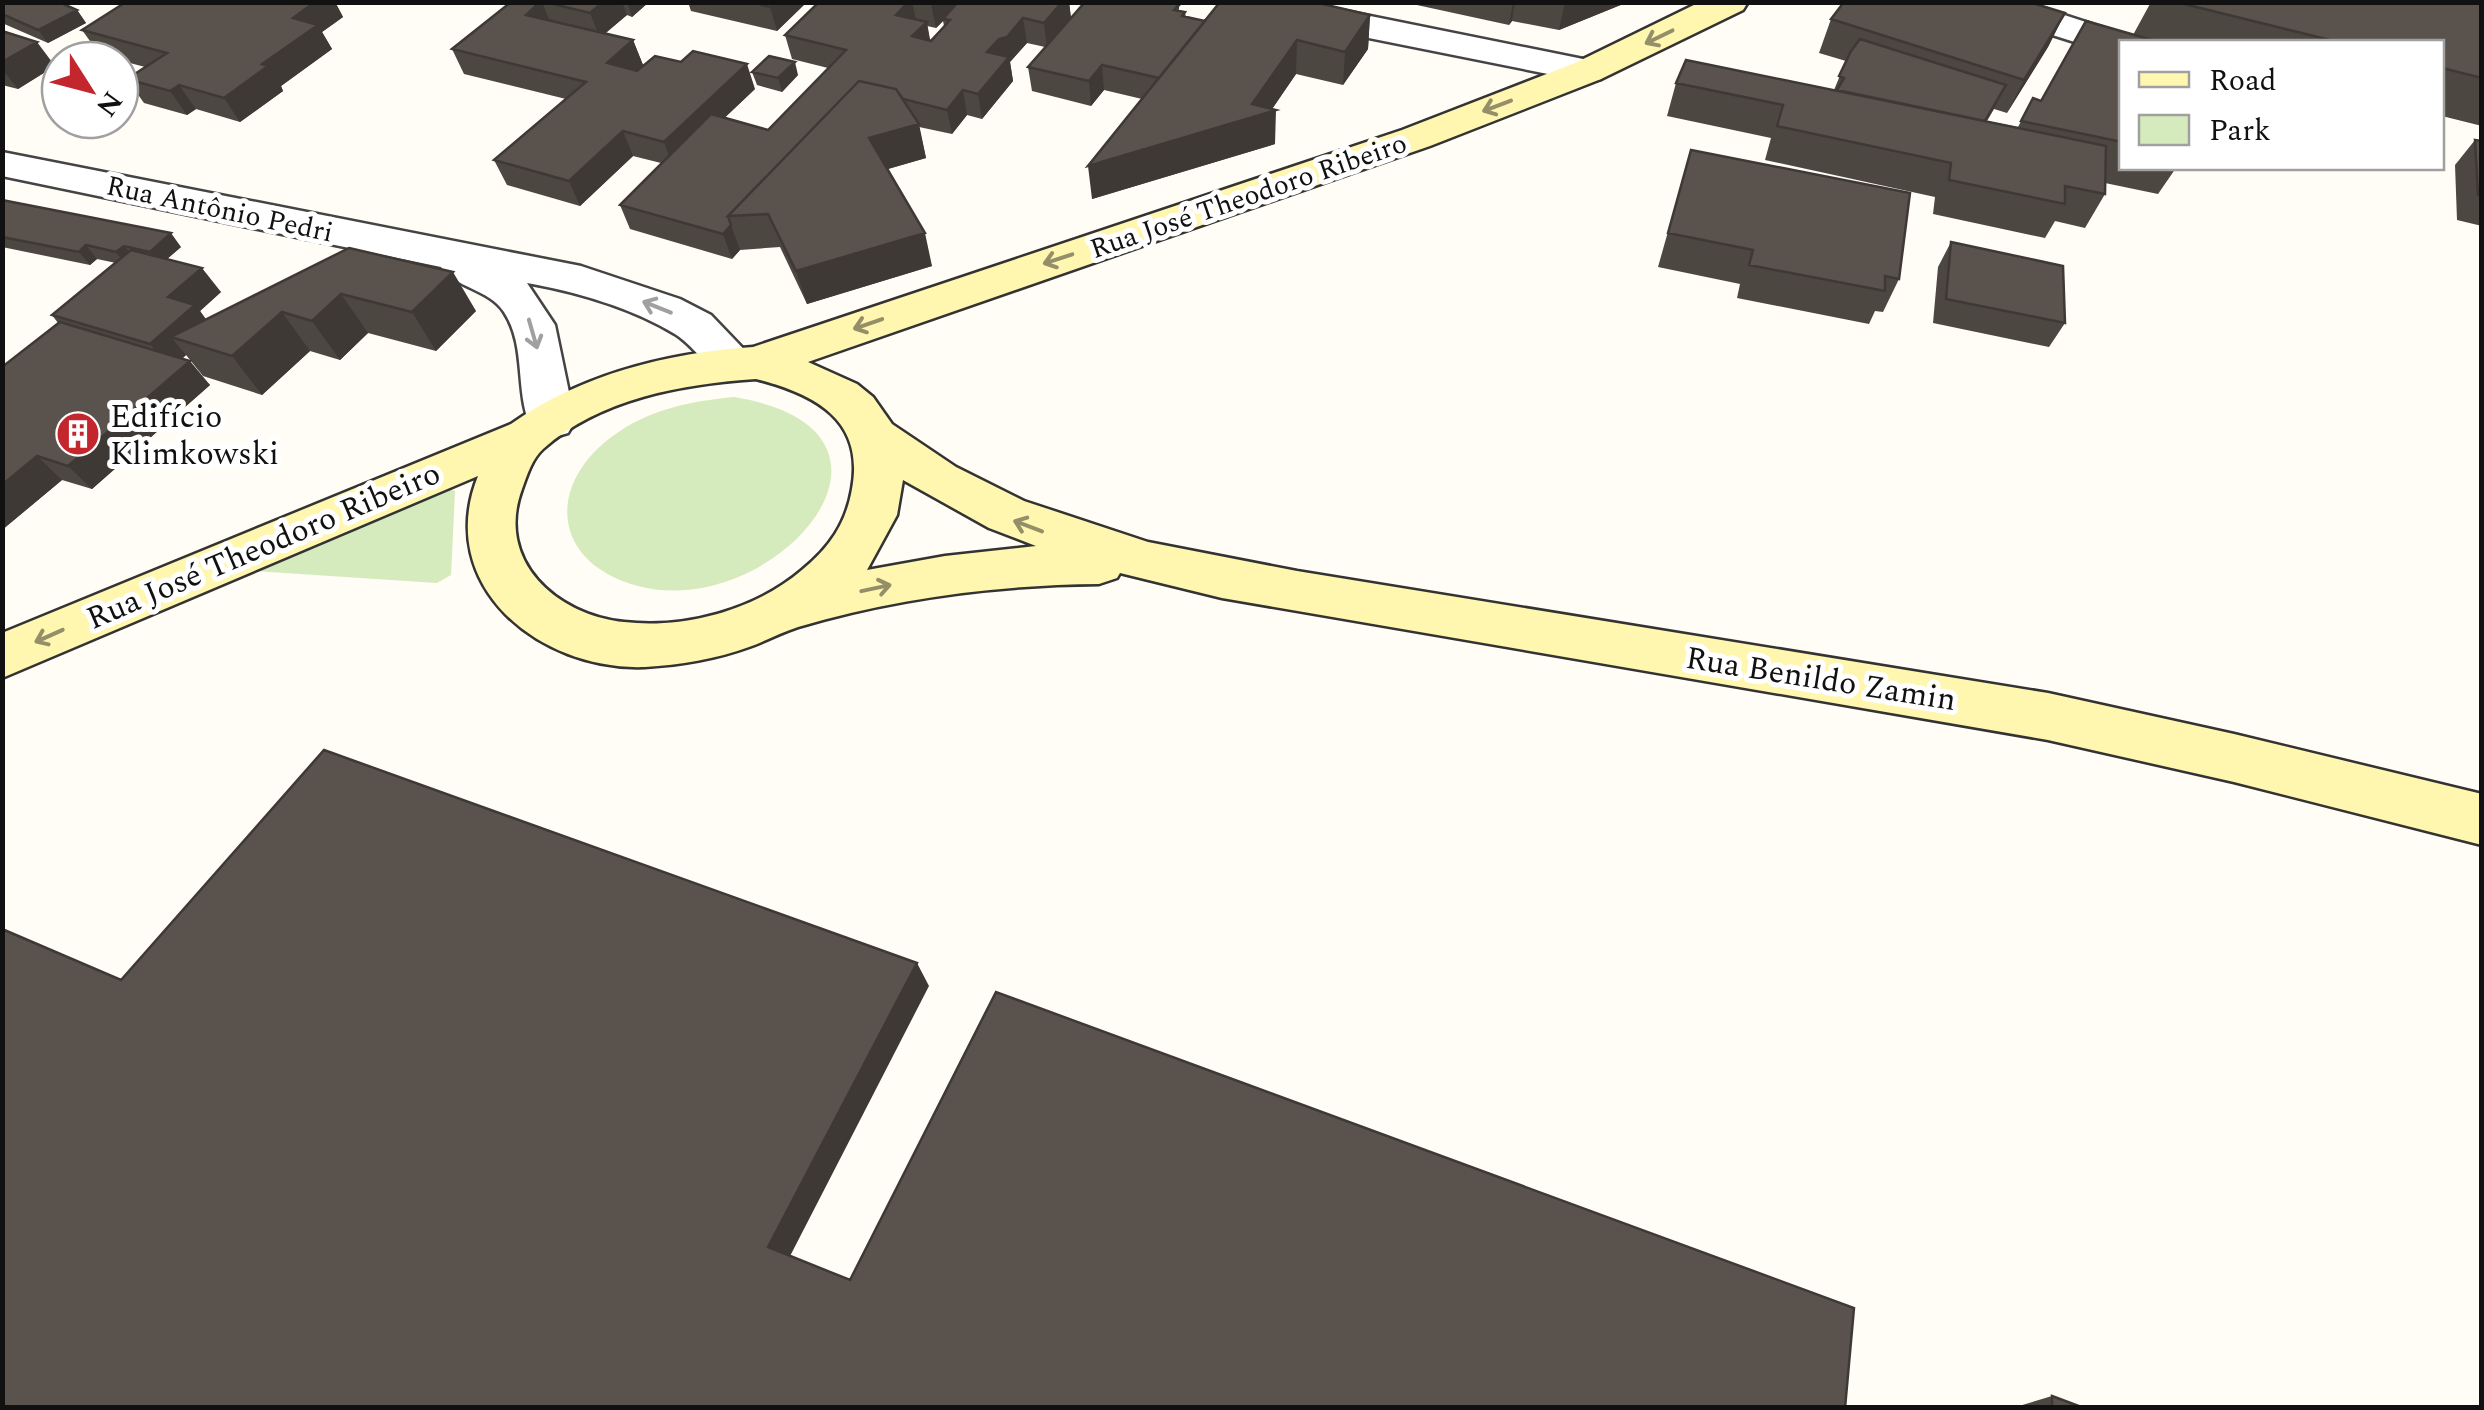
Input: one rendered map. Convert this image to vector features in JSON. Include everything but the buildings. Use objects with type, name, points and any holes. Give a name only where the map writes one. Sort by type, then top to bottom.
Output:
[{"type":"main road","name":"Rua José Theodoro Ribeiro","points":[[745,363],[1416,138],[1588,70],[1730,2]]},
{"type":"main road","points":[[745,363],[815,380],[859,408],[880,450],[880,497],[857,546],[811,592],[782,610],[730,632],[674,645],[621,646],[572,635],[515,596],[496,564],[492,525],[495,490],[538,429],[590,399],[648,378],[745,363]]},
{"type":"main road","name":"Rua José Theodoro Ribeiro","points":[[2,656],[538,429]]},
{"type":"main road","name":"Rua Benildo Zamin","points":[[874,436],[920,472],[996,513],[1154,565],[1991,706],[2270,766],[2482,820]]},
{"type":"main road","name":"Rua Benildo Zamin","points":[[782,610],[968,572],[1075,564],[1154,565]]},
{"type":"street","points":[[1244,2],[1588,70]]},
{"type":"street","points":[[1986,2],[2119,45]]},
{"type":"street","name":"Rua Antônio Pedri","points":[[2,164],[172,196],[304,228],[566,276],[664,309],[695,326],[745,363]]},
{"type":"street","name":"Rua Antônio Pedri","points":[[437,252],[492,280],[516,298],[536,340],[538,429]]},
{"type":"green space","points":[[734,397],[795,416],[825,446],[830,481],[815,518],[783,551],[739,576],[690,590],[638,586],[608,574],[587,558],[573,539],[568,518],[569,495],[579,472],[596,450],[633,423],[661,411]]},
{"type":"green space","points":[[437,482],[455,491],[451,575],[437,583],[253,571]]},
{"type":"place","name":"Edifício Klimkowski","points":[[78,434]]}]
